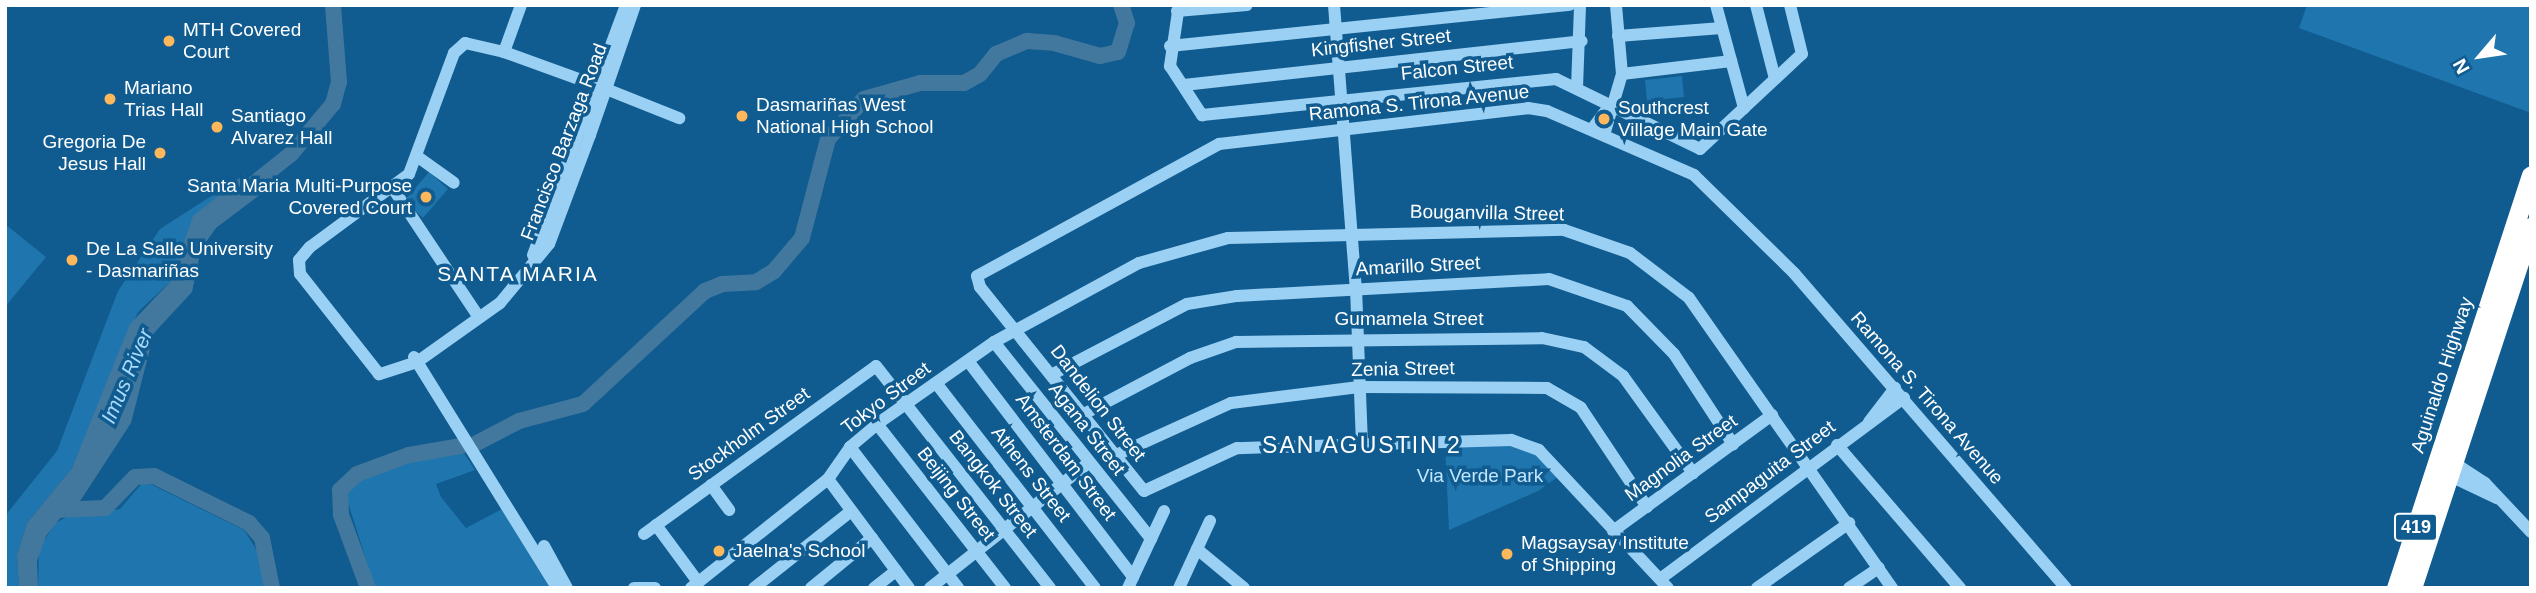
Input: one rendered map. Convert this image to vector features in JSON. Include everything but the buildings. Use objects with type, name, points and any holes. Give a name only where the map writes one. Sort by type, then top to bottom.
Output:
[{"type":"highway","name":"Aguinaldo Highway","points":[[2412,588],[2531,176]]},
{"type":"highway","name":"Aguinaldo Highway","points":[[2396,588],[2446,470],[2531,227]]},
{"type":"street","points":[[504,52],[521,5]]},
{"type":"street","name":"Francisco Barzaga Road","points":[[415,358],[500,303],[540,258],[601,88],[626,5]]},
{"type":"street","name":"Francisco Barzaga Road","points":[[415,358],[504,290],[534,254],[635,5]]},
{"type":"street","points":[[1184,85],[1170,65],[1170,46],[1178,8],[1247,5]]},
{"type":"street","points":[[1334,5],[1356,288],[1362,445],[1511,440],[1539,450],[1664,583]]},
{"type":"street","points":[[1170,46],[1570,5]]},
{"type":"street","points":[[1577,88],[1582,41],[1580,5]]},
{"type":"street","points":[[1604,135],[1622,74],[1616,5]]},
{"type":"street","points":[[1716,5],[1744,108],[1802,54],[1790,5]]},
{"type":"street","points":[[1756,5],[1775,79]]},
{"type":"street","points":[[1618,36],[1722,28]]},
{"type":"street","name":"Kingfisher Street","points":[[1184,85],[1582,41]]},
{"type":"street","points":[[557,588],[415,358],[385,375],[373,371],[298,267],[310,247],[394,190],[418,156],[458,47],[472,42],[504,52],[679,118]]},
{"type":"street","points":[[1622,74],[1731,61]]},
{"type":"street","name":"Falcon Street","points":[[1184,85],[1202,115],[1533,78],[1577,88],[1700,149],[1744,108]]},
{"type":"street","points":[[1592,130],[1611,104]]},
{"type":"street","name":"Ramona S. Tirona Avenue","points":[[1017,331],[980,287],[981,270],[1219,144],[1528,108],[1592,130],[1694,176],[1794,274],[2066,588]]},
{"type":"street","points":[[418,156],[454,183]]},
{"type":"street","points":[[394,190],[476,313]]},
{"type":"street","name":"Bouganvilla Street","points":[[1017,331],[1139,263],[1177,250],[1228,238],[1352,232],[1564,230],[1630,253],[1689,298],[1892,588]]},
{"type":"street","name":"Amarillo Street","points":[[1051,374],[1187,304],[1356,288],[1549,279],[1627,306],[1674,354],[1733,444]]},
{"type":"street","name":"Tokyo Street","points":[[694,585],[828,479],[850,447],[877,424],[994,342],[1017,331]]},
{"type":"street","name":"Dandelion Street","points":[[1017,331],[1144,491],[1154,491],[1237,448],[1362,445]]},
{"type":"street","name":"Gumamela Street","points":[[1082,415],[1190,358],[1236,342],[1358,337],[1542,338],[1584,347],[1623,376],[1693,472]]},
{"type":"street","name":"Agana Street","points":[[994,342],[1151,539]]},
{"type":"street","name":"Amsterdam Street","points":[[968,361],[1062,484],[1130,582]]},
{"type":"street","name":"Bangkok Street","points":[[876,366],[1050,588]]},
{"type":"street","name":"Stockholm Street","points":[[644,534],[876,366]]},
{"type":"street","name":"Athens Street","points":[[936,383],[1095,588]]},
{"type":"street","name":"Zenia Street","points":[[1114,456],[1231,403],[1359,387],[1547,388],[1581,408],[1647,507]]},
{"type":"street","name":"Sampaguita Street","points":[[1664,583],[1809,466],[1869,422],[1899,393]]},
{"type":"street","name":"Magnolia Street","points":[[1613,531],[1772,415]]},
{"type":"street","name":"Beijing Street","points":[[877,424],[1006,588]]},
{"type":"street","points":[[1837,446],[1960,588]]},
{"type":"street","points":[[850,447],[958,588]]},
{"type":"street","points":[[930,588],[1088,463]]},
{"type":"street","points":[[481,465],[511,496],[567,588]]},
{"type":"street","points":[[2446,470],[2485,483],[2531,532]]},
{"type":"street","points":[[828,479],[909,588]]},
{"type":"street","points":[[711,485],[729,510]]},
{"type":"street","points":[[754,588],[852,510]]},
{"type":"street","points":[[1130,582],[1164,511]]},
{"type":"street","points":[[1179,588],[1210,521]]},
{"type":"street","points":[[1757,588],[1849,523]]},
{"type":"street","points":[[656,525],[694,585]]},
{"type":"street","points":[[811,588],[872,538]]},
{"type":"street","points":[[1197,549],[1244,588]]},
{"type":"street","points":[[1849,588],[1879,568]]},
{"type":"street","points":[[874,588],[896,570]]},
{"type":"street","points":[[634,588],[655,588]]},
{"type":"green space","points":[[2307,5],[2531,5],[2531,113],[2299,28]]},
{"type":"green space","points":[[1682,76],[1684,97],[1647,101],[1645,80]]},
{"type":"green space","name":"Santa Maria Multi-Purpose Covered Court","points":[[429,172],[448,189],[423,218],[404,201]]},
{"type":"green space","points":[[244,175],[194,216],[170,282],[138,312],[72,468],[27,523],[17,555],[19,588],[5,588],[5,516],[57,451],[118,291],[160,229]]},
{"type":"green space","points":[[5,224],[46,257],[5,307]]},
{"type":"green space","name":"Via Verde Park","points":[[1511,440],[1539,450],[1562,474],[1538,491],[1449,530],[1445,445]]},
{"type":"green space","points":[[464,453],[475,470],[436,484],[441,497],[466,528],[504,508],[551,588],[375,588],[345,493],[360,480],[411,461]]},
{"type":"green space","points":[[144,481],[244,530],[261,557],[265,588],[38,588],[39,549],[55,523],[71,515],[120,509]]},
{"type":"water","points":[[244,175],[261,194],[216,228],[201,249],[192,292],[154,333],[131,423],[71,515],[61,517],[46,536],[37,561],[38,588],[19,588],[17,555],[27,523],[72,468],[130,324],[170,282],[193,216]]},
{"type":"waterway","name":"Imus River","points":[[236,198],[291,154],[333,104],[339,82],[333,5]]},
{"type":"waterway","points":[[475,444],[519,421],[583,404],[705,291],[722,284],[756,282],[774,271],[802,238],[828,139],[864,99],[920,83],[964,83],[980,74],[996,54],[1027,41],[1054,43],[1100,56],[1118,52],[1127,23],[1121,5]]},
{"type":"waterway","points":[[368,588],[341,515],[340,490],[357,474],[409,455],[461,446]]},
{"type":"waterway","points":[[56,510],[105,508],[135,477],[154,476],[249,523],[262,538],[272,588]]},
{"type":"place","name":"MTH Covered Court","points":[[169,41]]},
{"type":"place","name":"Mariano Trias Hall","points":[[110,99]]},
{"type":"place","name":"Dasmariñas West National High School","points":[[742,116]]},
{"type":"place","name":"Southcrest Village Main Gate","points":[[1604,119]]},
{"type":"place","name":"Santiago Alvarez Hall","points":[[217,127]]},
{"type":"place","name":"Gregoria De Jesus Hall","points":[[160,153]]},
{"type":"place","name":"Santa Maria Multi-Purpose Covered Court","points":[[426,197]]},
{"type":"place","name":"De La Salle University - Dasmariñas","points":[[72,260]]},
{"type":"place","name":"Jaelna's School","points":[[719,551]]},
{"type":"place","name":"Magsaysay Institute of Shipping","points":[[1507,554]]},
{"type":"district","name":"SANTA MARIA","points":[[518,274]]},
{"type":"district","name":"SAN AGUSTIN 2","points":[[1362,445]]}]
